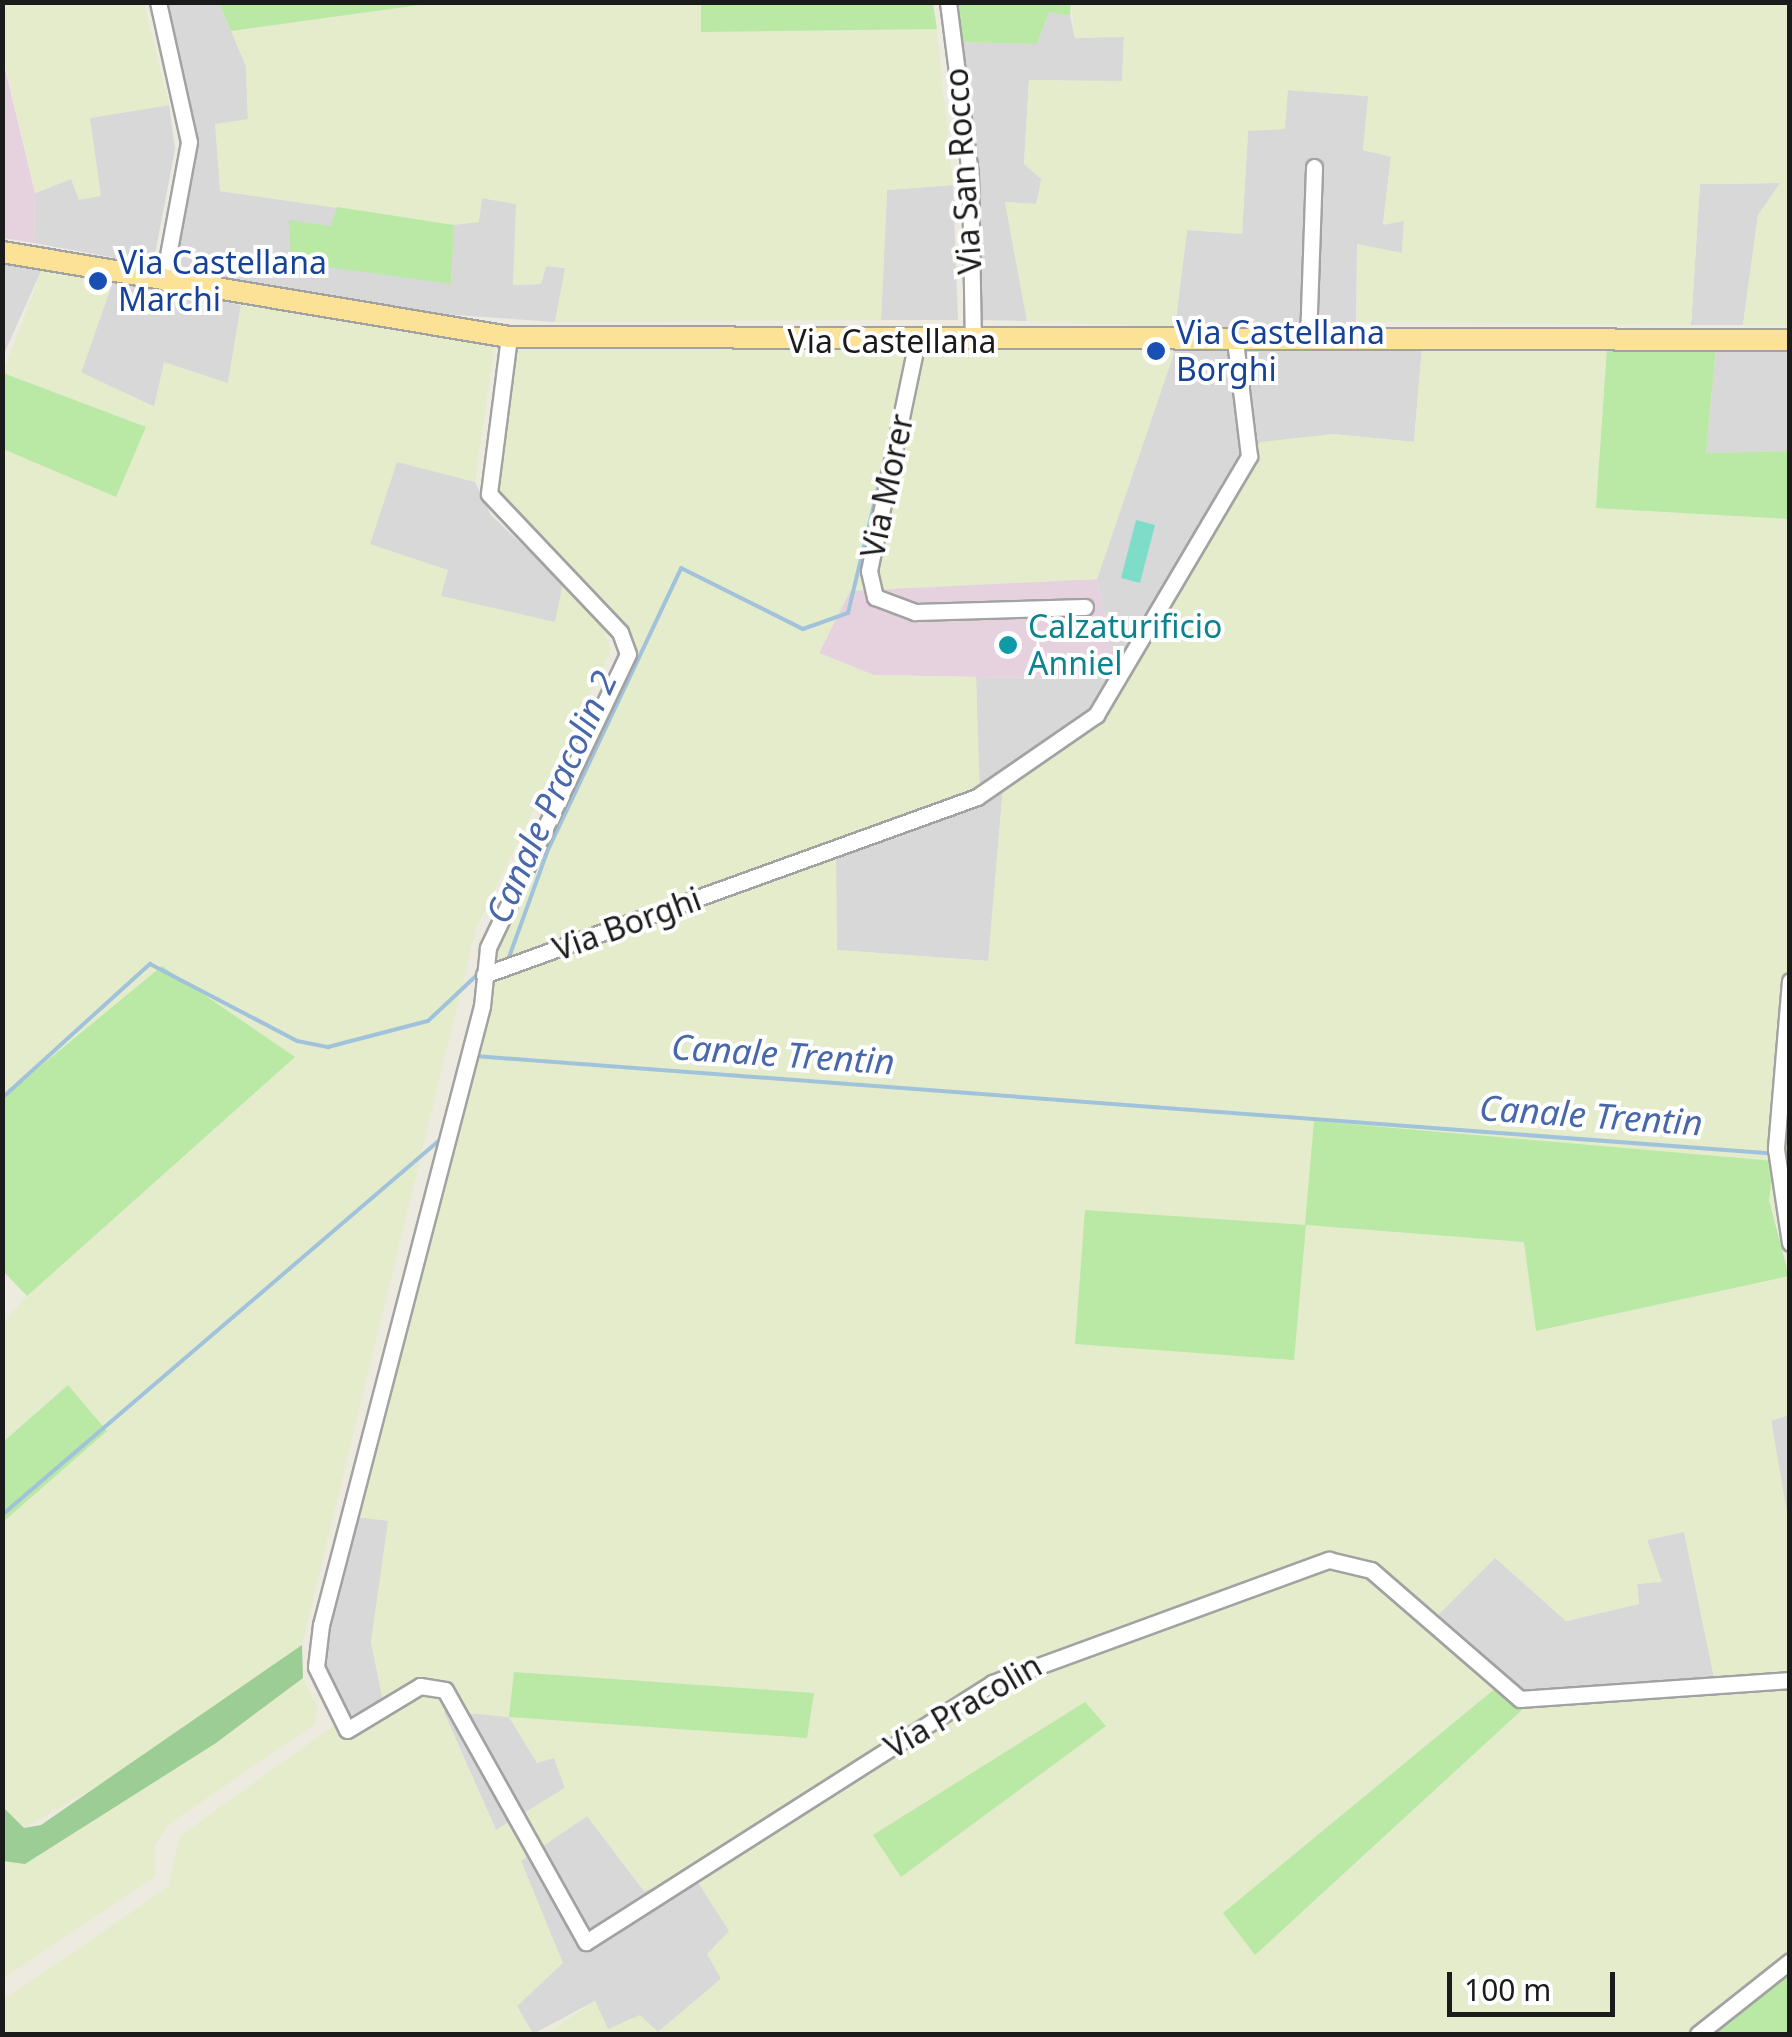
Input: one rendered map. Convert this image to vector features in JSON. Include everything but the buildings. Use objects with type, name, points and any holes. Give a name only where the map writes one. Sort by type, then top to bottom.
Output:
[{"type":"main road","name":"Via Castellana","points":[[2,252],[510,338],[1790,340]]},
{"type":"street","points":[[158,2],[189,142],[163,282]]},
{"type":"street","name":"Via San Rocco","points":[[948,2],[970,174],[973,340]]},
{"type":"street","points":[[1308,340],[1314,167]]},
{"type":"street","points":[[484,975],[499,915],[628,654],[620,632],[489,494],[510,338]]},
{"type":"street","name":"Via Borghi","points":[[484,975],[977,797],[1096,715],[1249,456],[1236,340]]},
{"type":"street","name":"Via Morer","points":[[917,341],[869,572],[875,597],[915,612],[1086,607]]},
{"type":"street","name":"Via Pracolin","points":[[484,975],[321,1625],[316,1667],[346,1730],[420,1686],[444,1690],[586,1942],[992,1683],[1328,1560],[1371,1570],[1520,1699],[1790,1680]]},
{"type":"street","points":[[1790,980],[1776,1149],[1790,1243]]},
{"type":"street","points":[[1698,2034],[1790,1961]]},
{"type":"shaded area","points":[[165,3],[219,3],[246,66],[248,119],[219,149],[220,191],[337,207],[332,226],[451,284],[454,219],[481,198],[517,204],[513,285],[541,284],[546,266],[566,268],[555,322],[412,312],[173,268],[195,150]]},
{"type":"shaded area","points":[[1049,12],[1070,16],[1075,38],[1124,36],[1122,82],[1029,80],[1024,164],[1042,179],[1036,204],[1005,202],[1027,321],[975,320],[955,42],[1037,44]]},
{"type":"shaded area","points":[[2,56],[35,193],[34,243],[3,238]]},
{"type":"shaded area","points":[[1287,90],[1369,96],[1363,150],[1391,156],[1383,224],[1404,220],[1402,253],[1357,245],[1356,331],[1175,327],[1187,230],[1242,233],[1248,131]]},
{"type":"shaded area","points":[[169,105],[175,149],[153,265],[34,243],[35,193],[71,179],[90,118]]},
{"type":"shaded area","points":[[1781,183],[1758,215],[1743,325],[1691,325],[1700,184]]},
{"type":"shaded area","points":[[953,185],[958,320],[881,320],[887,190]]},
{"type":"shaded area","points":[[3,262],[42,269],[3,356]]},
{"type":"shaded area","points":[[113,281],[241,305],[228,383],[155,407],[81,373]]},
{"type":"shaded area","points":[[1422,347],[1414,442],[1332,434],[1094,719],[1003,787],[989,961],[837,950],[835,843],[979,793],[976,677],[1093,679],[1114,658],[1097,579],[1175,350]]},
{"type":"shaded area","points":[[1716,348],[1789,349],[1789,451],[1706,453]]},
{"type":"shaded area","points":[[397,461],[475,482],[491,515],[563,583],[556,623],[441,596],[370,544]]},
{"type":"shaded area","points":[[1136,520],[1155,525],[1140,583],[1121,578]]},
{"type":"shaded area","points":[[1097,579],[1114,657],[1093,679],[873,675],[819,653],[850,590]]},
{"type":"shaded area","points":[[1789,1415],[1790,1529],[1771,1420]]},
{"type":"shaded area","points":[[349,1516],[389,1520],[371,1642],[383,1701],[343,1719],[318,1654]]},
{"type":"shaded area","points":[[1684,1531],[1716,1687],[1509,1698],[1430,1623],[1495,1557],[1566,1621],[1639,1604],[1637,1584],[1661,1581],[1647,1540]]},
{"type":"shaded area","points":[[443,1710],[509,1717],[537,1763],[554,1757],[565,1788],[496,1830]]},
{"type":"shaded area","points":[[587,1816],[644,1891],[693,1874],[730,1931],[721,1979],[658,2032],[607,2030],[595,2001],[533,2034],[517,2006],[562,1963],[521,1861]]},
{"type":"green space","points":[[434,2],[701,3],[701,32],[937,29],[953,185],[887,190],[881,320],[555,322],[565,268],[546,266],[541,284],[513,285],[516,204],[482,198],[479,222],[454,225],[220,191],[215,124],[248,119],[246,66],[231,31]]},
{"type":"green space","points":[[2,3],[144,3],[169,105],[90,118],[101,196],[79,200],[71,179],[35,193],[3,56]]},
{"type":"green space","points":[[219,3],[434,3],[231,31]]},
{"type":"green space","points":[[701,3],[933,3],[937,29],[701,32]]},
{"type":"green space","points":[[950,3],[1071,3],[1070,16],[1049,12],[1037,44],[955,42]]},
{"type":"green space","points":[[1071,3],[1789,3],[1789,326],[1743,325],[1758,215],[1780,183],[1700,184],[1691,325],[1357,322],[1357,244],[1402,253],[1404,221],[1383,225],[1391,157],[1363,150],[1368,96],[1288,90],[1285,129],[1248,131],[1242,234],[1187,230],[1175,327],[1027,321],[1005,202],[1037,204],[1041,179],[1024,164],[1029,80],[1122,81],[1124,37],[1075,38]]},
{"type":"green space","points":[[337,207],[454,225],[451,284],[291,262],[289,220],[331,226]]},
{"type":"green space","points":[[42,269],[113,281],[81,372],[154,407],[164,362],[228,383],[241,305],[495,345],[475,482],[397,462],[370,544],[448,570],[441,596],[555,622],[563,583],[599,619],[611,650],[476,929],[302,1645],[164,1748],[24,1828],[3,1807],[3,1522],[106,1431],[68,1385],[3,1442],[3,1323],[27,1296],[162,966],[3,1097],[3,449],[116,497],[146,428],[3,373]]},
{"type":"green space","points":[[511,346],[1175,350],[1097,579],[850,591],[819,653],[874,675],[976,677],[980,793],[836,843],[837,950],[988,961],[1003,787],[1094,719],[1260,442],[1332,434],[1414,442],[1422,347],[1607,348],[1597,507],[1789,519],[1789,1263],[1769,1200],[1773,1161],[1306,1225],[1525,1242],[1537,1331],[1789,1276],[1789,1415],[1771,1421],[1790,1529],[1789,1964],[1705,2034],[546,2034],[595,2001],[608,2029],[640,2015],[658,2032],[721,1979],[707,1954],[729,1931],[693,1875],[645,1891],[587,1816],[521,1861],[563,1963],[517,2006],[533,2034],[3,2034],[3,2000],[168,1887],[180,1836],[343,1719],[383,1701],[371,1642],[388,1521],[349,1516],[490,949],[628,655],[612,609],[496,494]],"holes":[[[1684,1532],[1716,1687],[1536,1697],[1255,1954],[1224,1912],[1497,1687],[1430,1623],[1495,1558],[1566,1621],[1639,1604],[1637,1584],[1662,1582],[1647,1540]],[[515,1672],[813,1693],[510,1717]],[[1084,1703],[1105,1726],[901,1877],[873,1835]],[[443,1711],[509,1717],[537,1763],[554,1758],[565,1788],[496,1830]]]},
{"type":"green space","points":[[1607,348],[1716,348],[1706,453],[1789,451],[1789,519],[1596,508]]},
{"type":"green space","points":[[3,373],[146,427],[116,497],[3,449]]},
{"type":"green space","points":[[162,966],[295,1057],[27,1296],[3,1271],[3,1097]]},
{"type":"green space","points":[[1314,1121],[1774,1161],[1769,1200],[1789,1276],[1536,1331],[1524,1242],[1306,1225],[1294,1360],[1075,1344],[1085,1210],[1305,1225]]},
{"type":"green space","points":[[68,1385],[107,1431],[3,1522],[3,1442]]},
{"type":"green space","points":[[302,1645],[303,1678],[216,1743],[25,1864],[3,1861],[3,1807],[24,1828],[41,1825]]},
{"type":"green space","points":[[514,1672],[814,1693],[807,1738],[509,1717]]},
{"type":"green space","points":[[303,1678],[318,1708],[314,1725],[169,1824],[155,1844],[155,1876],[3,1979],[2,1861],[36,1858]]},
{"type":"green space","points":[[1497,1687],[1536,1697],[1255,1955],[1223,1913]]},
{"type":"green space","points":[[1085,1702],[1106,1726],[901,1877],[873,1835]]},
{"type":"green space","points":[[1789,1964],[1789,2034],[1705,2034]]},
{"type":"waterway","name":"Canale Pracolin 2","points":[[508,960],[547,852],[681,568],[803,629],[848,613],[885,459]]},
{"type":"waterway","name":"Canale Pracolin 2","points":[[2,1098],[150,964],[297,1041],[328,1047],[428,1021],[478,974]]},
{"type":"waterway","name":"Canale Trentin","points":[[475,1056],[1765,1153]]},
{"type":"waterway","name":"Canale Trentin","points":[[2,1515],[442,1138]]},
{"type":"waterway","points":[[1710,2034],[1737,2012]]},
{"type":"place","name":"Via Castellana Marchi","points":[[98,281]]},
{"type":"place","name":"Via Castellana Borghi","points":[[1156,351]]},
{"type":"place","name":"Calzaturificio Anniel","points":[[1008,645]]}]
